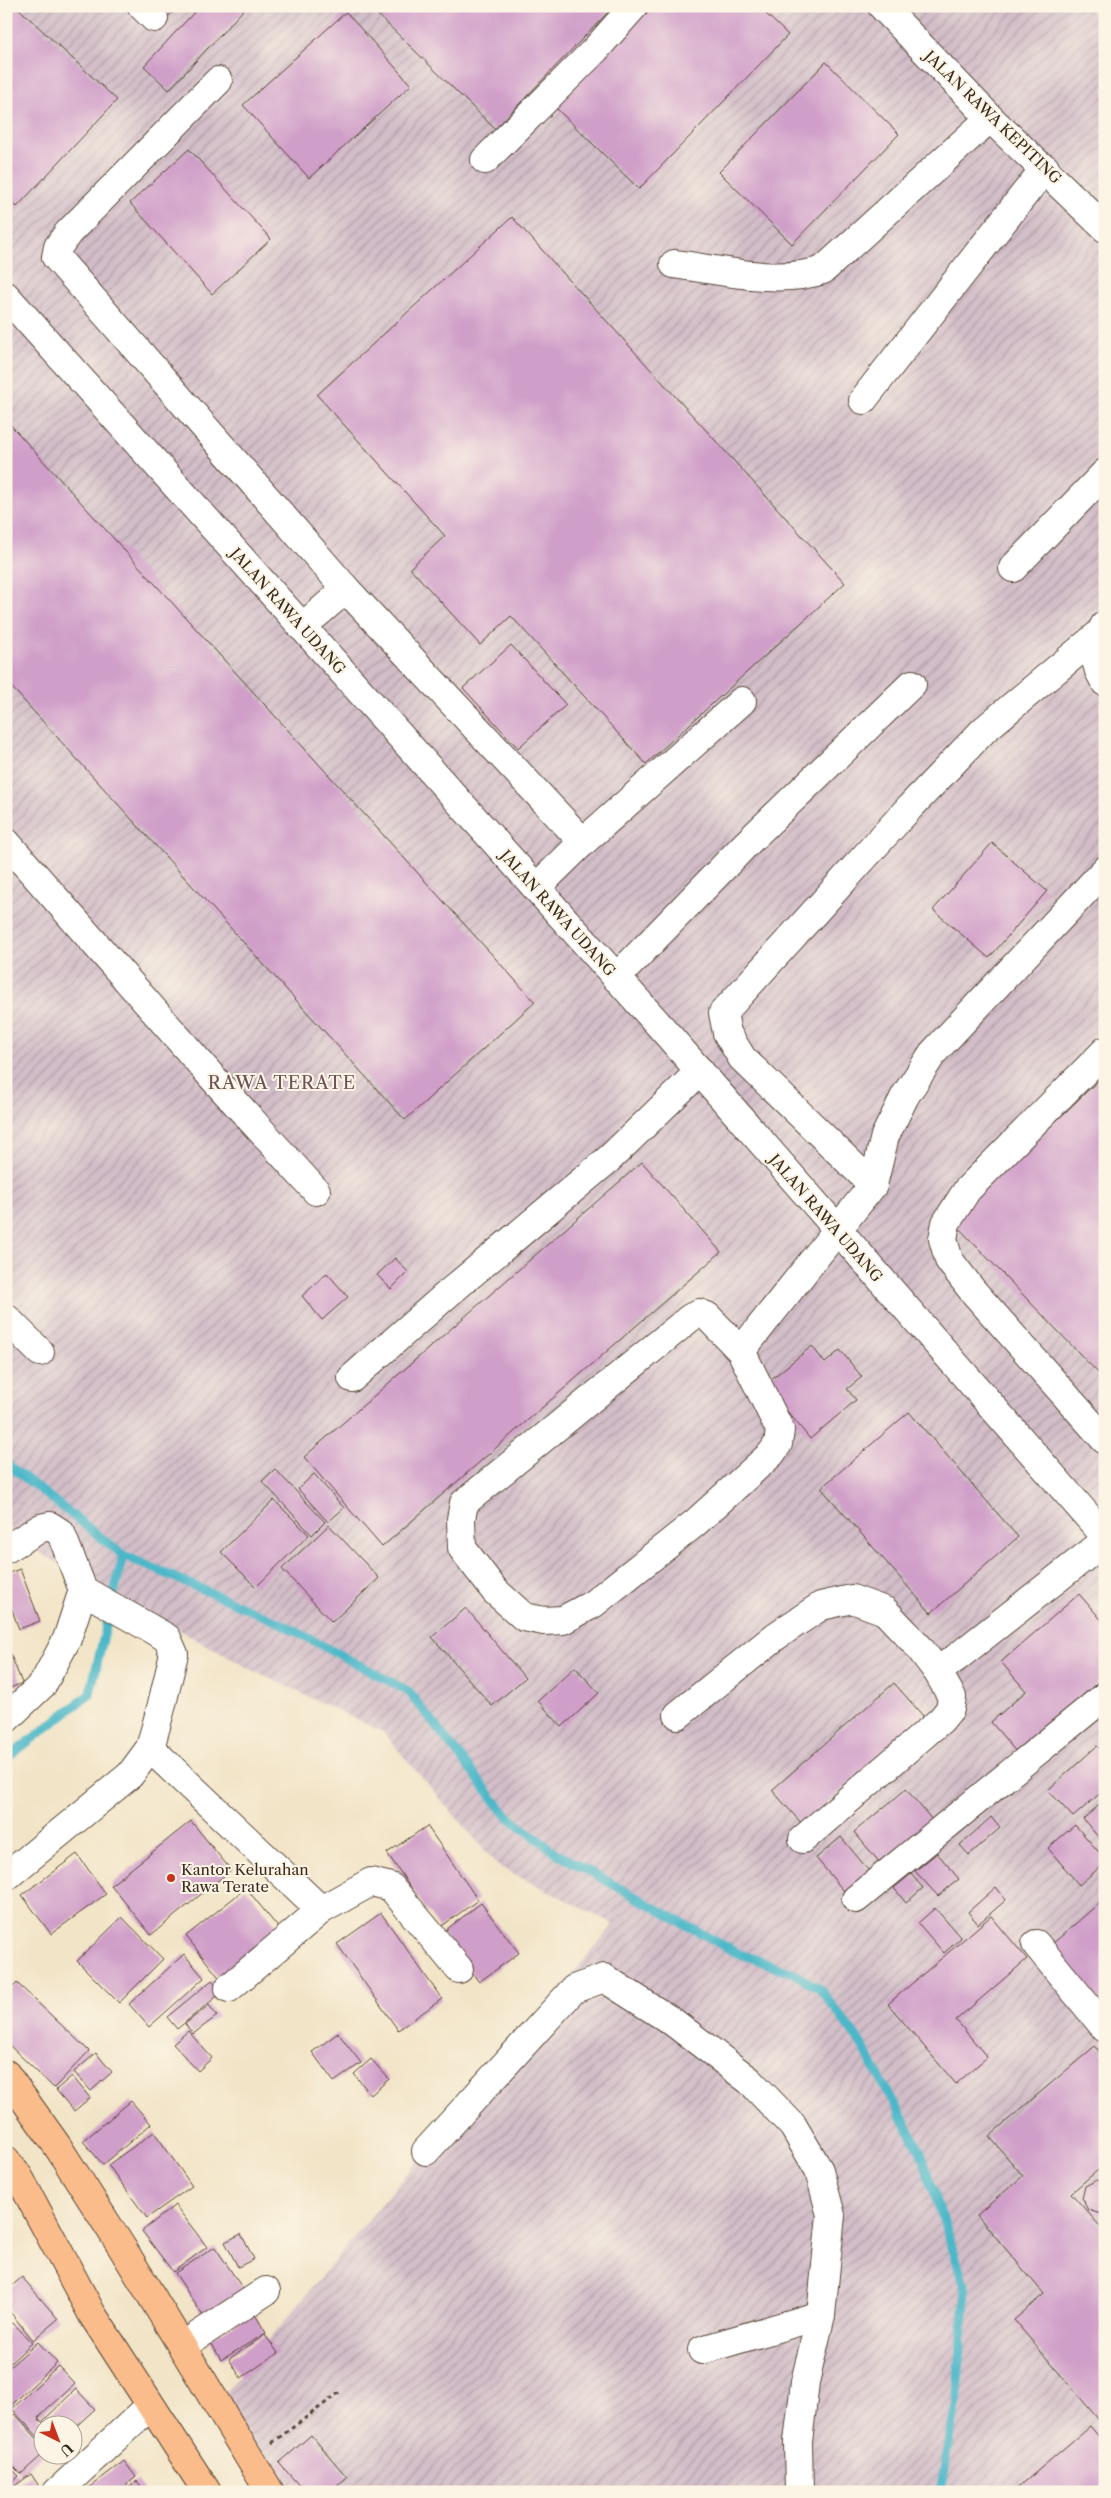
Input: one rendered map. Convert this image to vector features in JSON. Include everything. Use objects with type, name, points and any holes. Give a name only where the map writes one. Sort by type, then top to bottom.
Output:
[{"type":"main road","points":[[6,2074],[58,2147],[270,2492]]},
{"type":"main road","points":[[10,2175],[92,2314],[207,2492]]},
{"type":"street","points":[[485,160],[595,50],[634,6]]},
{"type":"street","name":"JALAN RAWA KEPITING","points":[[882,6],[990,118],[1045,168],[1105,228]]},
{"type":"street","points":[[218,81],[68,233],[58,247],[56,257],[346,589],[583,842]]},
{"type":"street","points":[[674,264],[787,278],[808,276],[823,270],[990,118]]},
{"type":"street","points":[[863,400],[1045,168]]},
{"type":"street","name":"JALAN RAWA UDANG","points":[[6,296],[700,1071],[837,1232],[1105,1536]]},
{"type":"street","points":[[1013,568],[1105,473]]},
{"type":"street","points":[[302,627],[346,589]]},
{"type":"street","points":[[1102,629],[1093,649],[1099,672],[1105,682]]},
{"type":"street","points":[[873,1184],[742,1058],[728,1033],[723,1013],[910,807],[984,730],[1102,629]]},
{"type":"street","points":[[621,984],[747,843],[912,684]]},
{"type":"street","points":[[536,888],[583,842],[742,701]]},
{"type":"street","points":[[6,842],[213,1078],[316,1190]]},
{"type":"street","points":[[741,1351],[837,1232],[873,1184],[885,1136],[905,1096],[933,1053],[1105,870]]},
{"type":"street","points":[[1105,1051],[967,1190],[946,1223],[943,1239],[949,1260],[972,1290],[1105,1440]]},
{"type":"street","points":[[352,1378],[610,1158],[700,1071]]},
{"type":"street","points":[[699,1313],[708,1316],[741,1351],[780,1430],[778,1444],[772,1454],[695,1523],[594,1604],[563,1620],[544,1621],[524,1617],[495,1591],[462,1548],[460,1519],[464,1503],[690,1318],[699,1313]]},
{"type":"street","points":[[6,1318],[40,1352]]},
{"type":"street","points":[[6,1549],[41,1528],[50,1526],[61,1533],[90,1593],[167,1638],[174,1654],[150,1748],[130,1774],[6,1877]]},
{"type":"street","points":[[937,1671],[1105,1541]]},
{"type":"street","points":[[6,1719],[43,1684],[90,1593]]},
{"type":"street","points":[[678,1715],[776,1636],[821,1606],[852,1599],[885,1611],[918,1646],[937,1671],[952,1697],[950,1709],[940,1720],[803,1839]]},
{"type":"street","points":[[856,1899],[1105,1696]]},
{"type":"street","points":[[150,1748],[321,1910]]},
{"type":"street","points":[[229,1988],[321,1910],[370,1882],[391,1887],[459,1969]]},
{"type":"street","points":[[1036,1944],[1105,2028]]},
{"type":"street","points":[[426,2152],[574,1989],[604,1978],[673,2022],[750,2081],[793,2126],[819,2170],[831,2215],[821,2314],[804,2390],[798,2442],[799,2492]]},
{"type":"street","points":[[182,2346],[266,2291]]},
{"type":"street","points":[[702,2350],[821,2314]]},
{"type":"street","points":[[57,2492],[150,2406]]},
{"type":"path","points":[[250,2460],[340,2392]]},
{"type":"shaded area","points":[[6,6],[1105,6],[1105,2492],[274,2492],[218,2401],[614,1924],[498,1866],[383,1732],[248,1668],[42,1554],[6,1525]]},
{"type":"building","points":[[6,6],[16,6],[117,100],[17,207],[6,197]]},
{"type":"building","points":[[155,6],[178,6],[167,18]]},
{"type":"building","points":[[200,6],[247,6],[169,90],[144,66]]},
{"type":"building","points":[[369,6],[614,6],[495,129]]},
{"type":"building","points":[[653,6],[758,6],[788,35],[639,189],[555,107]]},
{"type":"building","points":[[346,12],[411,85],[309,178],[243,105]]},
{"type":"building","points":[[826,62],[899,134],[792,244],[719,172]]},
{"type":"building","points":[[189,149],[271,239],[212,294],[130,203]]},
{"type":"building","points":[[512,217],[845,583],[646,764],[511,616],[480,645],[410,568],[445,536],[317,395]]},
{"type":"building","points":[[6,420],[535,1002],[405,1120],[6,681]]},
{"type":"building","points":[[511,645],[566,705],[518,748],[463,688]]},
{"type":"building","points":[[992,843],[1047,891],[989,958],[933,910]]},
{"type":"building","points":[[1105,1074],[1105,1380],[952,1221]]},
{"type":"building","points":[[642,1162],[721,1252],[382,1547],[304,1457]]},
{"type":"building","points":[[395,1258],[408,1272],[391,1289],[377,1275]]},
{"type":"building","points":[[327,1273],[348,1297],[322,1320],[302,1296]]},
{"type":"building","points":[[812,1346],[825,1363],[840,1350],[862,1377],[847,1389],[856,1400],[810,1439],[765,1384]]},
{"type":"building","points":[[909,1412],[1018,1537],[931,1613],[821,1488]]},
{"type":"building","points":[[275,1469],[325,1522],[312,1535],[262,1481]]},
{"type":"building","points":[[314,1474],[344,1508],[328,1522],[298,1489]]},
{"type":"building","points":[[274,1500],[309,1535],[256,1587],[221,1552]]},
{"type":"building","points":[[329,1525],[379,1578],[332,1622],[282,1569]]},
{"type":"building","points":[[20,1569],[40,1621],[19,1629],[6,1594],[6,1574]]},
{"type":"building","points":[[1079,1594],[1105,1624],[1105,1676],[1017,1753],[991,1722],[1026,1691],[1001,1662]]},
{"type":"building","points":[[466,1608],[525,1678],[492,1706],[432,1637]]},
{"type":"building","points":[[6,1643],[22,1683],[6,1690]]},
{"type":"building","points":[[575,1667],[599,1693],[562,1727],[538,1701]]},
{"type":"building","points":[[894,1683],[924,1717],[802,1824],[772,1790]]},
{"type":"building","points":[[1097,1746],[1105,1754],[1105,1789],[1073,1817],[1048,1790]]},
{"type":"building","points":[[906,1789],[933,1821],[881,1864],[854,1832]]},
{"type":"building","points":[[1105,1800],[1105,1845],[1083,1819]]},
{"type":"building","points":[[991,1817],[1000,1828],[969,1855],[960,1845]]},
{"type":"building","name":"Kantor Kelurahan Rawa Terate","points":[[191,1821],[231,1870],[151,1935],[111,1885]]},
{"type":"building","points":[[1075,1825],[1105,1859],[1105,1863],[1079,1885],[1048,1848]]},
{"type":"building","points":[[427,1826],[478,1900],[439,1928],[387,1853]]},
{"type":"building","points":[[841,1837],[874,1877],[849,1897],[816,1858]]},
{"type":"building","points":[[937,1853],[959,1879],[938,1896],[915,1871]]},
{"type":"building","points":[[77,1854],[106,1894],[51,1934],[22,1895]]},
{"type":"building","points":[[911,1874],[923,1888],[906,1903],[894,1888]]},
{"type":"building","points":[[996,1887],[1006,1900],[978,1924],[968,1912]]},
{"type":"building","points":[[246,1888],[285,1936],[225,1985],[186,1936]]},
{"type":"building","points":[[1105,1898],[1105,2008],[1051,1945]]},
{"type":"building","points":[[481,1903],[519,1953],[479,1982],[442,1933]]},
{"type":"building","points":[[935,1908],[961,1938],[944,1953],[918,1923]]},
{"type":"building","points":[[381,1913],[442,1999],[398,2030],[337,1944]]},
{"type":"building","points":[[991,1916],[1027,1959],[956,2020],[987,2057],[956,2084],[888,2004]]},
{"type":"building","points":[[122,1917],[163,1959],[119,2003],[77,1961]]},
{"type":"building","points":[[184,1954],[204,1978],[149,2027],[129,2004]]},
{"type":"building","points":[[212,1980],[222,1992],[177,2029],[167,2017]]},
{"type":"building","points":[[17,1983],[89,2051],[54,2088],[6,2042],[6,1994]]},
{"type":"building","points":[[209,2005],[217,2016],[193,2034],[185,2024]]},
{"type":"building","points":[[188,2031],[212,2058],[198,2071],[173,2044]]},
{"type":"building","points":[[338,2033],[361,2063],[334,2082],[312,2052]]},
{"type":"building","points":[[1095,2046],[1105,2057],[1105,2164],[1071,2193],[1105,2232],[1105,2427],[1014,2320],[1044,2294],[977,2215],[1023,2176],[989,2136]]},
{"type":"building","points":[[96,2053],[112,2072],[91,2091],[74,2072]]},
{"type":"building","points":[[371,2059],[389,2079],[371,2095],[354,2074]]},
{"type":"building","points":[[72,2076],[90,2098],[74,2111],[56,2090]]},
{"type":"building","points":[[131,2101],[151,2124],[103,2165],[83,2141]]},
{"type":"building","points":[[154,2132],[192,2186],[147,2218],[108,2165]]},
{"type":"building","points":[[1097,2180],[1105,2181],[1105,2213],[1101,2214],[1088,2210],[1082,2199],[1085,2186]]},
{"type":"building","points":[[175,2205],[207,2247],[173,2272],[142,2231]]},
{"type":"building","points":[[241,2234],[254,2259],[238,2267],[225,2242]]},
{"type":"building","points":[[215,2247],[245,2292],[205,2319],[175,2273]]},
{"type":"building","points":[[22,2277],[58,2319],[33,2340],[6,2307],[6,2291]]},
{"type":"building","points":[[254,2313],[266,2333],[221,2360],[209,2339]]},
{"type":"building","points":[[13,2323],[32,2343],[6,2367],[6,2329]]},
{"type":"building","points":[[265,2335],[278,2353],[241,2378],[229,2359]]},
{"type":"building","points":[[38,2342],[57,2363],[6,2410],[6,2370]]},
{"type":"building","points":[[58,2366],[75,2384],[40,2416],[32,2416],[32,2430],[12,2409]]},
{"type":"building","points":[[76,2389],[95,2409],[82,2421],[82,2416],[48,2416]]},
{"type":"building","points":[[15,2414],[32,2433],[32,2464],[21,2474],[6,2459],[6,2422]]},
{"type":"building","points":[[1090,2426],[1105,2444],[1105,2492],[1013,2492]]},
{"type":"building","points":[[311,2435],[347,2477],[331,2492],[305,2492],[279,2463]]},
{"type":"building","points":[[124,2461],[136,2477],[118,2492],[83,2492]]},
{"type":"building","points":[[6,2463],[19,2476],[6,2488]]},
{"type":"building","points":[[31,2474],[43,2492],[10,2492],[9,2490]]},
{"type":"building","points":[[137,2481],[145,2492],[122,2492]]},
{"type":"waterway","points":[[6,1463],[123,1555],[90,1694],[6,1759]]},
{"type":"waterway","points":[[123,1555],[280,1623],[408,1691],[507,1816],[556,1853],[735,1952],[793,1973],[820,1989],[860,2042],[920,2150],[966,2289],[956,2405],[940,2492]]},
{"type":"place","name":"Kantor Kelurahan Rawa Terate","points":[[171,1878]]},
{"type":"district","name":"RAWA TERATE","points":[[282,1083]]}]
